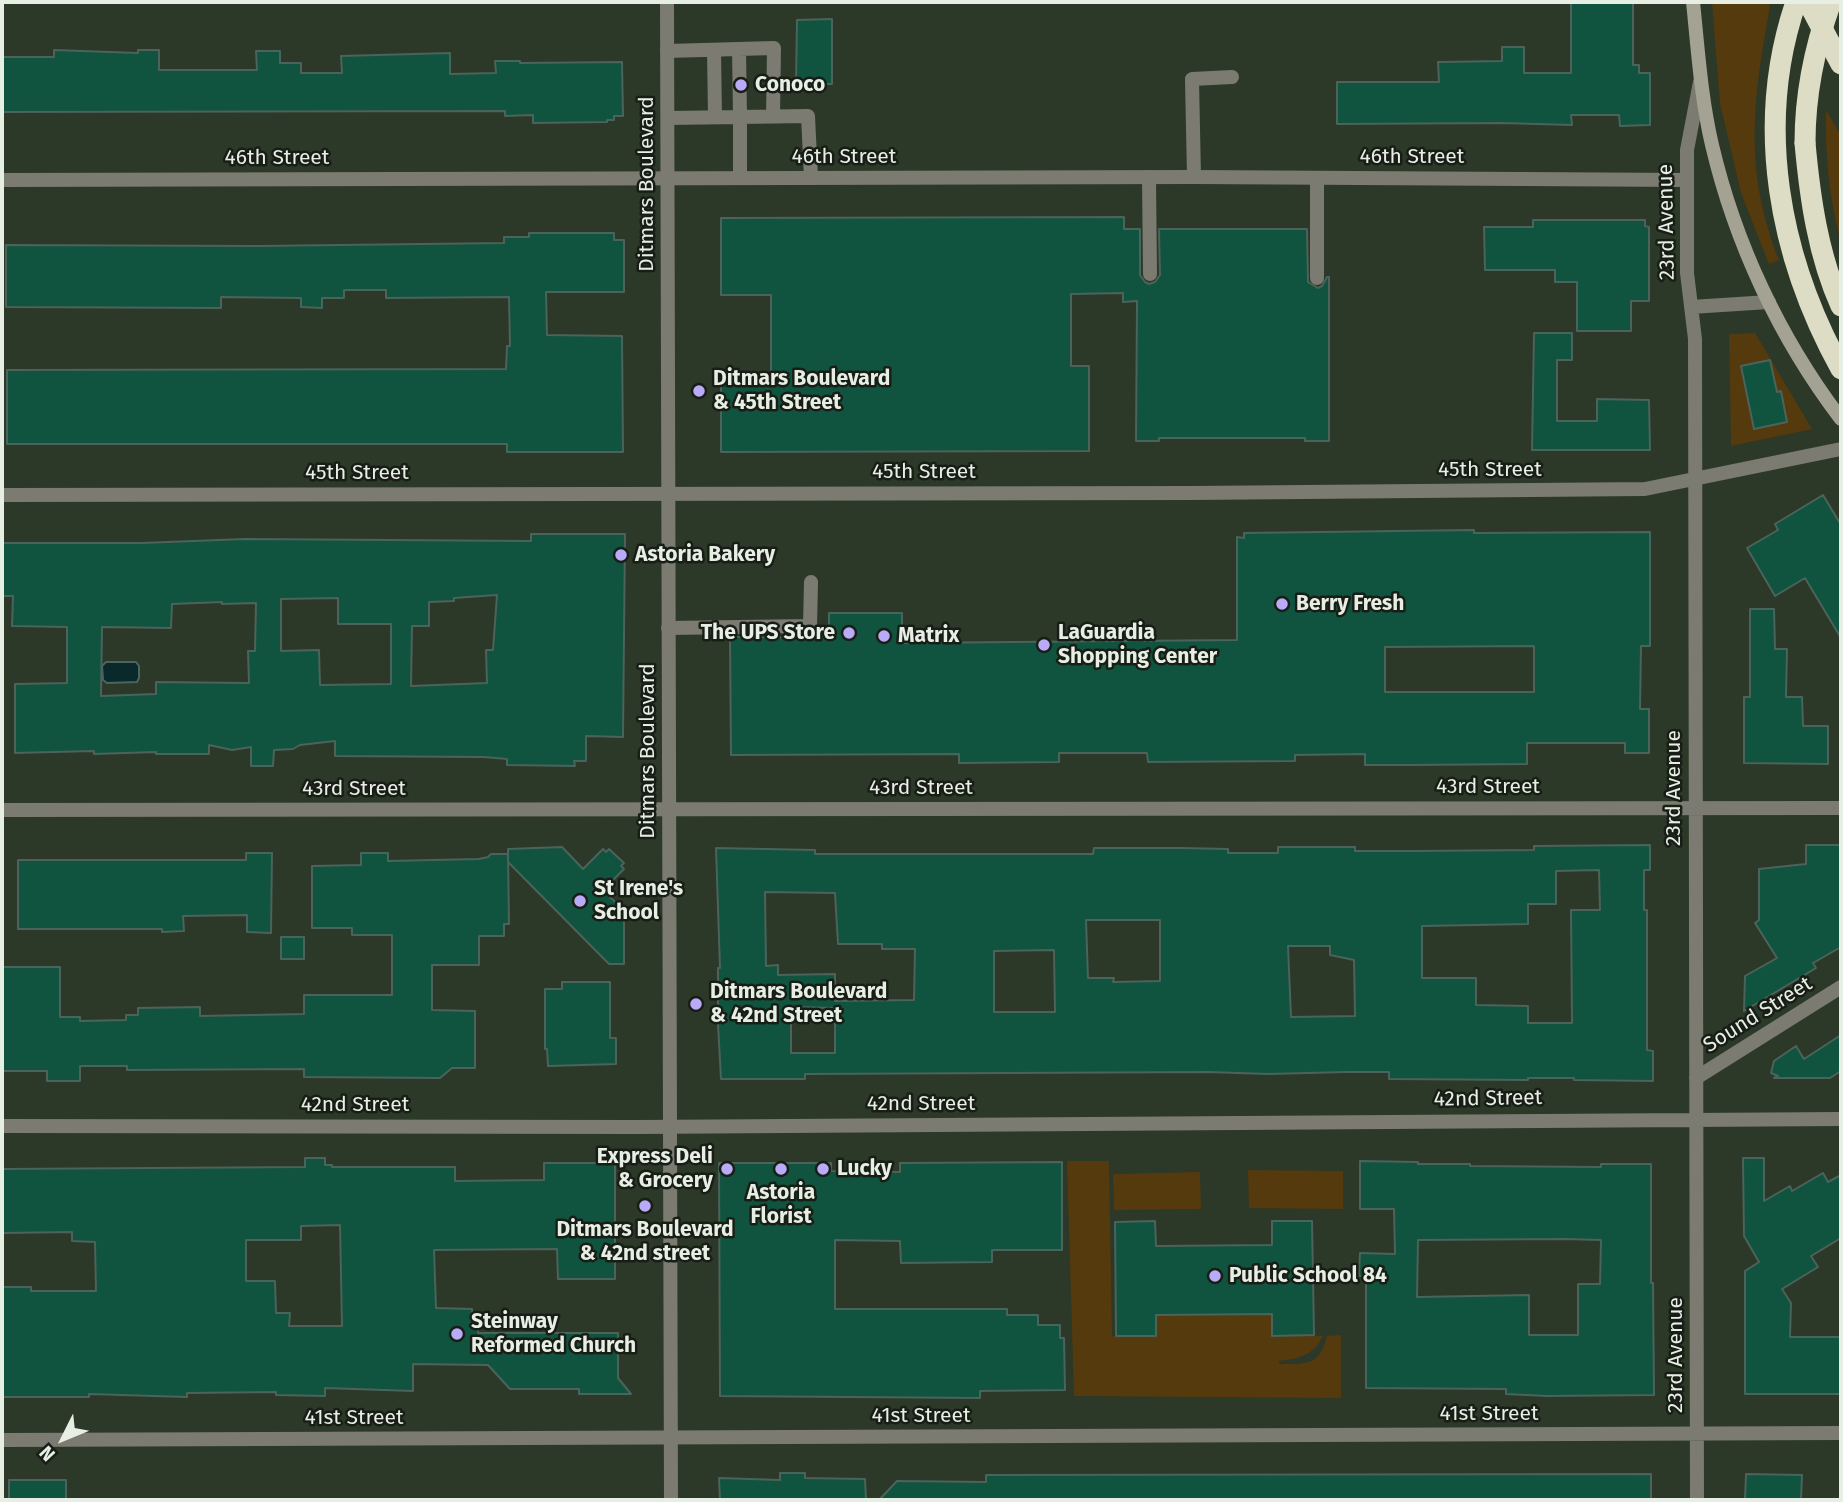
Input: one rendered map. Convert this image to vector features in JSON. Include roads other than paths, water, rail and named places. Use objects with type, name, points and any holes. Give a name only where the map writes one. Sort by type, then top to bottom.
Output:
[{"type":"highway","points":[[1797,2],[1782,53],[1777,89],[1775,127],[1779,182],[1791,249],[1814,315],[1841,369]]},
{"type":"highway","points":[[1808,2],[1841,64]]},
{"type":"highway","points":[[1832,2],[1810,72],[1805,143],[1819,239],[1841,306]]},
{"type":"main road","points":[[1693,2],[1701,78],[1712,144],[1724,190],[1769,302],[1799,355],[1841,419]]},
{"type":"street","name":"Ditmars Boulevard","points":[[667,2],[671,1500]]},
{"type":"street","points":[[667,51],[774,48],[773,116]]},
{"type":"street","points":[[738,49],[740,178]]},
{"type":"street","points":[[714,50],[715,117]]},
{"type":"street","points":[[1194,177],[1192,79],[1233,77]]},
{"type":"street","name":"23rd Avenue","points":[[1697,1500],[1695,339],[1687,272],[1687,150],[1701,78]]},
{"type":"street","points":[[668,118],[808,116],[811,178]]},
{"type":"street","points":[[1149,177],[1150,274]]},
{"type":"street","name":"46th Street","points":[[2,180],[1194,177],[1687,180]]},
{"type":"street","points":[[1317,178],[1317,278]]},
{"type":"street","points":[[1691,307],[1769,302]]},
{"type":"street","name":"45th Street","points":[[2,495],[1191,493],[1631,489],[1695,481],[1841,449]]},
{"type":"street","points":[[668,628],[810,626],[811,582]]},
{"type":"street","name":"43rd Street","points":[[2,810],[1841,808]]},
{"type":"street","name":"Sound Street","points":[[1696,1077],[1841,988]]},
{"type":"street","name":"42nd Street","points":[[2,1126],[670,1127],[1841,1119]]},
{"type":"street","name":"41st Street","points":[[2,1440],[1697,1436],[1841,1433]]},
{"type":"water","points":[[106,662],[136,662],[139,666],[137,682],[107,683],[103,680],[102,666]]},
{"type":"place","name":"Conoco","points":[[741,85]]},
{"type":"place","name":"Ditmars Boulevard & 45th Street","points":[[699,391]]},
{"type":"place","name":"Astoria Bakery","points":[[621,555]]},
{"type":"place","name":"Berry Fresh","points":[[1282,604]]},
{"type":"place","name":"The UPS Store","points":[[849,633]]},
{"type":"place","name":"Matrix","points":[[884,636]]},
{"type":"place","name":"LaGuardia Shopping Center","points":[[1044,645]]},
{"type":"place","name":"St Irene's School","points":[[580,901]]},
{"type":"place","name":"Ditmars Boulevard & 42nd Street","points":[[696,1004]]},
{"type":"place","name":"Express Deli & Grocery","points":[[727,1169]]},
{"type":"place","name":"Astoria Florist","points":[[781,1169]]},
{"type":"place","name":"Lucky","points":[[823,1169]]},
{"type":"place","name":"Ditmars Boulevard & 42nd street","points":[[645,1206]]},
{"type":"place","name":"Public School 84","points":[[1215,1276]]},
{"type":"place","name":"Steinway Reformed Church","points":[[457,1334]]}]
